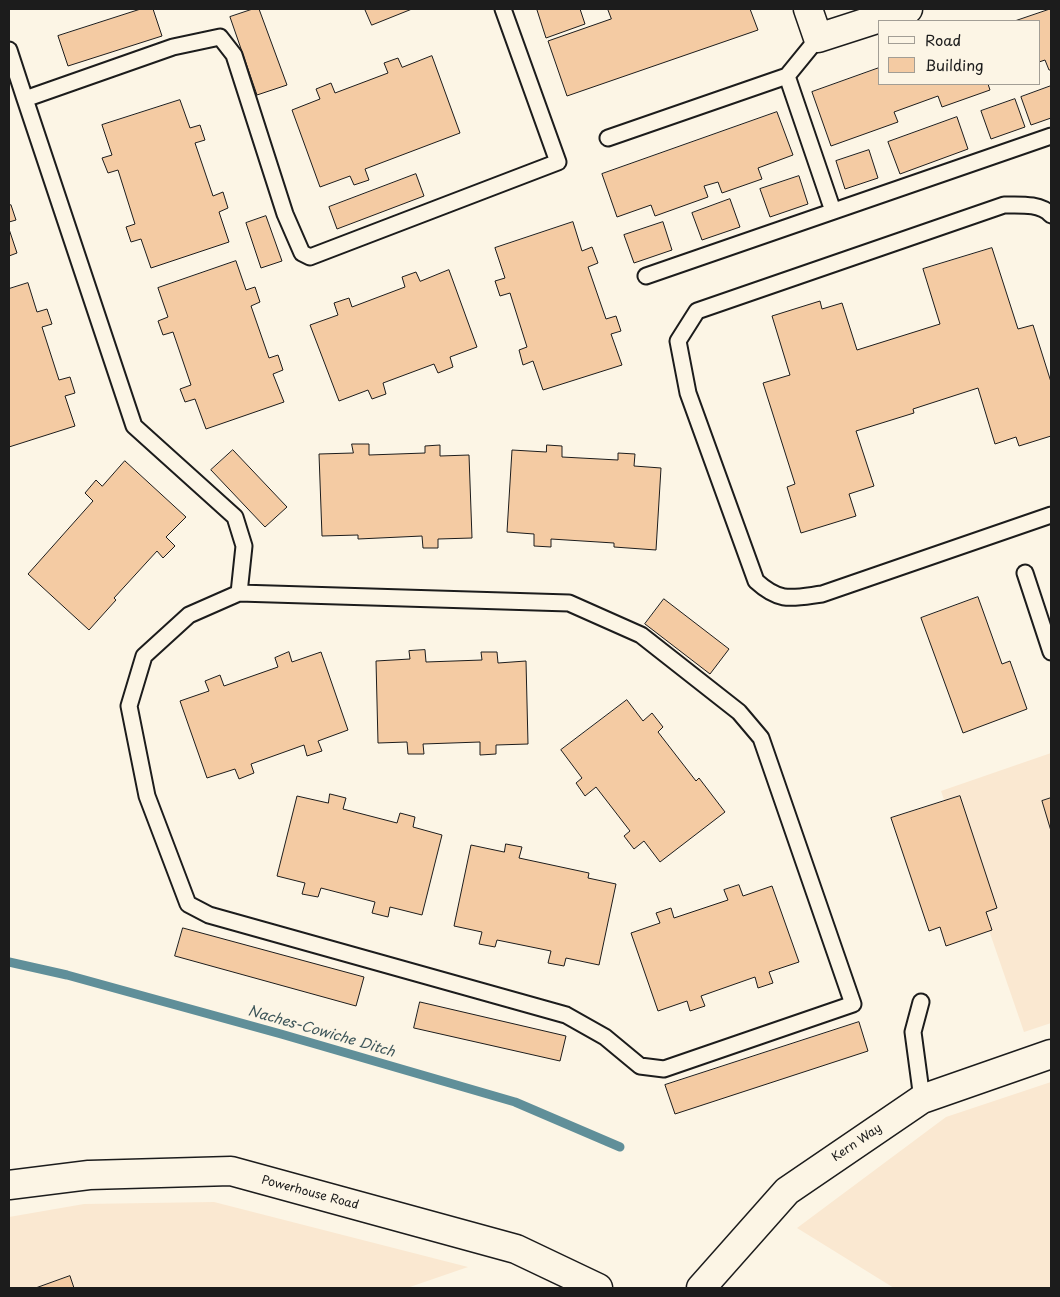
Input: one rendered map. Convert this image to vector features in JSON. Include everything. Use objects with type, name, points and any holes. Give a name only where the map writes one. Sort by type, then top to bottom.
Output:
[{"type":"street","points":[[808,9],[818,38],[908,9]]},
{"type":"street","name":"Kern Way","points":[[701,1288],[787,1191],[922,1099],[1051,1054]]},
{"type":"street","name":"Powerhouse Road","points":[[9,1185],[89,1175],[231,1172],[516,1248],[598,1288]]},
{"type":"lane","points":[[25,99],[174,47],[220,37],[234,54],[285,214],[302,254],[310,257],[558,162],[503,9]]},
{"type":"lane","points":[[608,138],[787,76],[818,38]]},
{"type":"lane","points":[[9,50],[134,426],[235,517],[244,546],[239,594]]},
{"type":"lane","points":[[787,76],[832,211]]},
{"type":"lane","points":[[646,276],[1051,136]]},
{"type":"lane","points":[[1051,215],[1029,205],[1004,205],[697,311],[678,341],[688,393],[756,581],[767,591],[787,599],[822,594],[1051,515]]},
{"type":"lane","points":[[1026,573],[1051,652]]},
{"type":"lane","points":[[239,594],[569,603],[641,635],[739,712],[761,738],[853,1004],[664,1069],[640,1066],[605,1037],[566,1015],[209,915],[188,904],[147,796],[129,706],[144,656],[189,615],[239,594]]},
{"type":"lane","points":[[921,1002],[913,1032],[922,1099]]},
{"type":"shaded area","points":[[1051,753],[1051,1023],[1024,1032],[941,791]]},
{"type":"shaded area","points":[[1051,1082],[1051,1288],[894,1288],[797,1228],[946,1117]]},
{"type":"shaded area","points":[[214,1202],[468,1267],[407,1288],[9,1288],[9,1217],[84,1204]]},
{"type":"building","points":[[141,9],[153,9],[162,36],[68,66],[58,36]]},
{"type":"building","points":[[253,9],[259,9],[287,85],[257,95],[230,17]]},
{"type":"building","points":[[365,9],[412,9],[372,25]]},
{"type":"building","points":[[580,9],[585,24],[546,38],[537,10]]},
{"type":"building","points":[[608,9],[750,9],[758,30],[567,96],[548,41],[611,19]]},
{"type":"building","points":[[1051,9],[1051,70],[1049,70],[1045,60],[1040,62],[1040,20],[1018,20]]},
{"type":"building","points":[[432,56],[460,133],[365,169],[369,180],[354,185],[350,176],[320,187],[292,110],[320,99],[316,89],[331,83],[335,93],[388,73],[384,63],[398,58],[402,67]]},
{"type":"building","points":[[878,68],[878,85],[988,85],[990,90],[942,107],[938,96],[894,112],[898,122],[831,146],[812,92]]},
{"type":"building","points":[[1051,86],[1051,118],[1031,125],[1021,97]]},
{"type":"building","points":[[1015,99],[1025,127],[991,139],[981,111]]},
{"type":"building","points":[[180,100],[190,128],[200,125],[205,140],[195,143],[213,196],[223,192],[228,208],[219,212],[229,242],[151,268],[141,239],[131,242],[126,227],[135,224],[118,170],[108,173],[102,158],[112,155],[102,125]]},
{"type":"building","points":[[777,112],[793,155],[758,168],[762,179],[722,193],[718,182],[704,186],[708,197],[655,216],[651,205],[617,217],[602,174]]},
{"type":"building","points":[[957,117],[968,149],[900,174],[888,142]]},
{"type":"building","points":[[869,150],[878,178],[845,189],[836,161]]},
{"type":"building","points":[[416,174],[424,196],[337,229],[329,207]]},
{"type":"building","points":[[799,176],[808,204],[770,217],[760,189]]},
{"type":"building","points":[[730,199],[740,227],[702,240],[692,213]]},
{"type":"building","points":[[11,205],[16,220],[9,222],[9,206]]},
{"type":"building","points":[[266,216],[282,261],[261,268],[246,223]]},
{"type":"building","points":[[573,222],[582,251],[592,247],[598,263],[588,267],[606,319],[616,316],[621,331],[611,334],[622,365],[543,390],[533,361],[523,365],[519,350],[527,347],[510,293],[500,296],[495,281],[505,278],[495,248]]},
{"type":"building","points":[[663,222],[672,250],[634,263],[624,235]]},
{"type":"building","points":[[9,229],[17,253],[9,256]]},
{"type":"building","points":[[992,248],[1018,329],[1033,325],[1051,382],[1051,436],[1019,446],[1016,437],[995,444],[978,388],[913,409],[914,413],[856,431],[874,486],[849,494],[856,516],[801,533],[787,487],[795,484],[763,383],[790,375],[772,316],[820,301],[822,309],[842,303],[857,350],[940,324],[923,269]]},
{"type":"building","points":[[236,261],[246,290],[255,287],[260,302],[251,306],[269,358],[278,355],[283,370],[273,374],[284,402],[206,429],[195,399],[185,402],[180,389],[191,385],[173,332],[163,335],[158,321],[168,317],[158,288]]},
{"type":"building","points":[[449,270],[477,347],[450,357],[453,367],[438,373],[434,364],[383,383],[386,394],[372,399],[368,390],[339,401],[310,325],[338,315],[334,303],[349,298],[352,307],[405,287],[402,277],[416,272],[420,281]]},
{"type":"building","points":[[28,283],[37,312],[47,309],[52,324],[42,327],[59,380],[70,377],[75,393],[65,396],[75,426],[9,447],[9,289]]},
{"type":"building","points":[[352,444],[369,444],[369,455],[425,453],[425,446],[440,445],[440,456],[469,455],[472,538],[438,539],[438,548],[423,548],[422,536],[358,539],[358,535],[322,536],[319,454],[353,453]]},
{"type":"building","points":[[547,445],[562,446],[562,457],[618,460],[618,453],[635,454],[634,466],[661,468],[656,550],[614,547],[614,543],[551,539],[551,547],[534,546],[534,534],[507,532],[512,450],[546,452]]},
{"type":"building","points":[[233,450],[287,507],[265,527],[211,470]]},
{"type":"building","points":[[125,461],[186,517],[166,537],[175,546],[163,558],[157,551],[114,598],[116,600],[89,630],[28,574],[93,501],[85,493],[96,480],[102,486]]},
{"type":"building","points":[[978,597],[1002,664],[1010,661],[1027,709],[963,733],[921,618]]},
{"type":"building","points":[[664,599],[729,649],[710,674],[645,624]]},
{"type":"building","points":[[425,650],[426,662],[482,660],[481,652],[497,652],[498,663],[526,661],[528,744],[496,745],[496,754],[480,755],[480,742],[423,744],[424,754],[408,754],[407,742],[378,743],[376,661],[410,659],[409,651]]},
{"type":"building","points":[[289,652],[292,662],[321,652],[348,730],[318,741],[322,751],[307,756],[304,745],[251,764],[254,773],[239,779],[235,769],[207,778],[180,701],[209,691],[205,681],[220,675],[224,686],[278,667],[275,658]]},
{"type":"building","points":[[627,700],[643,721],[652,713],[663,727],[658,732],[696,781],[699,778],[725,812],[660,862],[644,841],[634,849],[624,836],[630,831],[596,787],[585,796],[576,783],[582,778],[561,750]]},
{"type":"building","points":[[330,794],[346,798],[343,809],[397,823],[400,813],[415,817],[413,827],[442,835],[422,915],[390,907],[388,917],[372,913],[375,902],[321,888],[318,897],[302,894],[305,883],[277,876],[297,796],[328,803]]},
{"type":"building","points":[[960,796],[997,908],[986,912],[992,930],[946,946],[940,927],[929,931],[891,818]]},
{"type":"building","points":[[1051,798],[1051,831],[1042,801]]},
{"type":"building","points":[[506,844],[522,847],[519,858],[589,873],[588,878],[616,884],[599,965],[566,958],[564,966],[548,963],[551,951],[497,940],[495,947],[479,944],[482,932],[454,926],[471,845],[504,852]]},
{"type":"building","points":[[739,885],[743,896],[772,886],[799,962],[769,972],[773,983],[758,988],[755,977],[701,996],[705,1006],[690,1011],[687,1001],[658,1011],[631,933],[660,923],[656,913],[671,908],[674,918],[728,900],[724,890]]},
{"type":"building","points":[[183,928],[364,977],[356,1006],[175,956]]},
{"type":"building","points":[[420,1002],[566,1036],[560,1061],[414,1028]]},
{"type":"building","points":[[859,1022],[868,1051],[675,1114],[665,1085]]},
{"type":"building","points":[[70,1276],[74,1288],[36,1288]]},
{"type":"waterway","name":"Naches-Cowiche Ditch","points":[[9,962],[67,975],[281,1034],[515,1102],[620,1147]]}]
